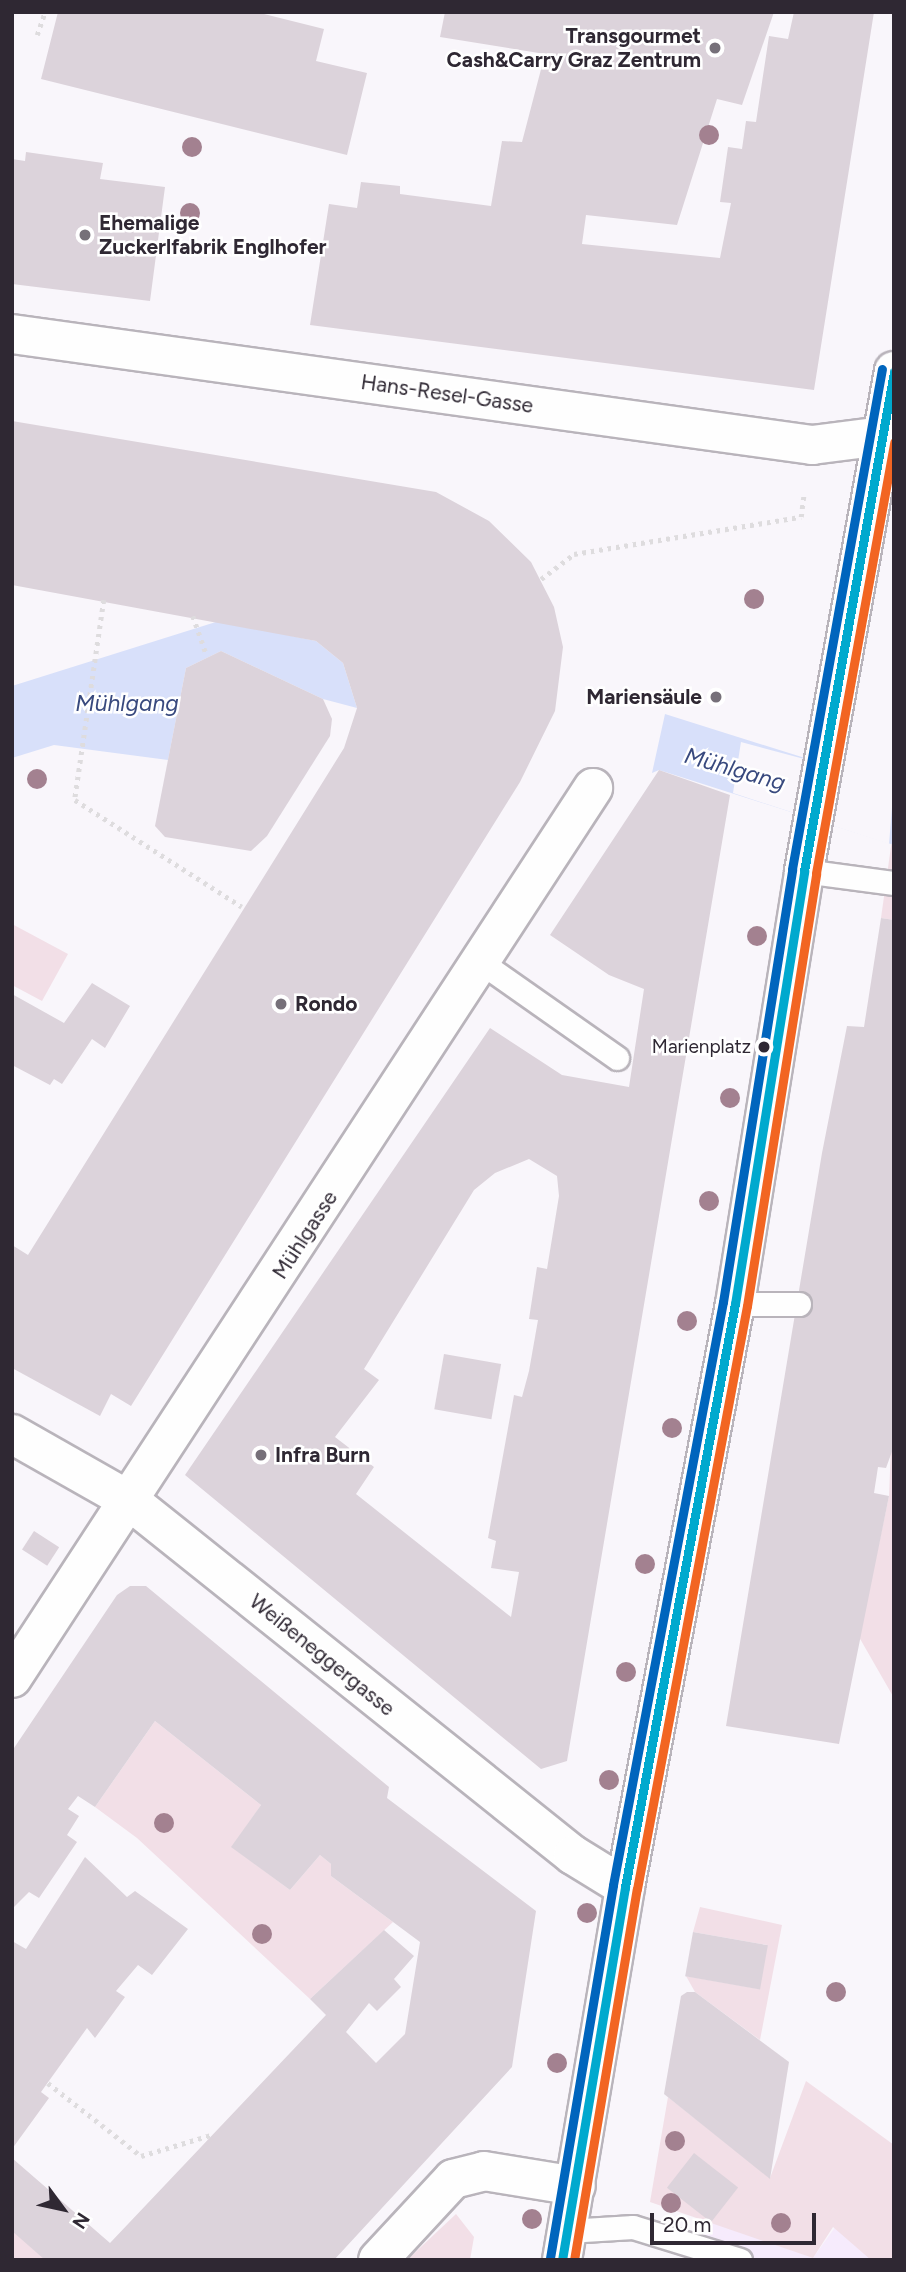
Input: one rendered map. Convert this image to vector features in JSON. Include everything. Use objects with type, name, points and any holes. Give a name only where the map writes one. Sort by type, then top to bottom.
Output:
[{"type":"street","name":"Hans-Resel-Gasse","points":[[12,334],[812,444],[882,436]]},
{"type":"street","points":[[565,2245],[625,1887],[735,1304],[804,871],[894,371]]},
{"type":"street","name":"Mühlgasse","points":[[12,1678],[482,963],[593,788]]},
{"type":"street","name":"Weißeneggergasse","points":[[12,1434],[130,1501],[573,1854],[625,1887]]},
{"type":"street","points":[[379,2260],[453,2179],[484,2171],[576,2186]]},
{"type":"lane","points":[[804,871],[894,883]]},
{"type":"lane","points":[[482,963],[617,1058]]},
{"type":"lane","points":[[735,1304],[799,1304]]},
{"type":"lane","points":[[565,2245],[633,2227],[740,2260]]},
{"type":"path","points":[[37,35],[45,12]]},
{"type":"path","points":[[541,579],[573,554],[801,517]]},
{"type":"path","points":[[104,600],[75,800],[242,907]]},
{"type":"path","points":[[193,616],[207,656]]},
{"type":"path","points":[[48,2083],[141,2156],[214,2134]]},
{"type":"shaded area","points":[[894,825],[894,920],[881,918]]},
{"type":"shaded area","points":[[12,924],[68,954],[42,1001],[12,985]]},
{"type":"shaded area","points":[[891,1445],[894,1446],[894,1698],[859,1637],[889,1496]]},
{"type":"shaded area","points":[[155,1721],[261,1805],[232,1847],[290,1890],[320,1855],[331,1864],[331,1876],[393,1922],[310,1999],[137,1838],[95,1807]]},
{"type":"shaded area","points":[[700,1907],[782,1925],[760,2040],[695,1992],[686,1976],[759,1989],[767,1945],[693,1932]]},
{"type":"shaded area","points":[[806,2081],[894,2145],[894,2260],[871,2260],[833,2227],[813,2258],[650,2202],[668,2097],[770,2178]]},
{"type":"shaded area","points":[[894,2145],[894,2260],[691,2260],[699,2217],[813,2258]]},
{"type":"shaded area","points":[[456,2214],[474,2237],[470,2260],[407,2260]]},
{"type":"shaded area","points":[[12,2230],[46,2260],[12,2260]]},
{"type":"water","name":"Mühlgang","points":[[219,621],[316,641],[343,663],[357,708],[323,699],[221,651],[186,668],[168,760],[54,745],[12,758],[12,686]]},
{"type":"water","name":"Mühlgang","points":[[665,714],[894,786],[894,845],[659,770],[652,773]]},
{"type":"pier","name":"Mühlgang","points":[[741,742],[894,783],[889,844],[733,793]]},
{"type":"building","points":[[58,12],[256,12],[324,29],[316,61],[367,73],[347,155],[41,79]]},
{"type":"building","points":[[445,12],[774,12],[742,105],[717,99],[677,225],[586,215],[582,244],[720,258],[731,203],[720,202],[728,147],[742,149],[746,121],[756,122],[769,36],[788,39],[794,12],[874,12],[814,390],[310,325],[329,204],[357,208],[361,182],[400,186],[400,194],[491,206],[502,141],[522,142],[545,54],[440,37]]},
{"type":"building","name":"Ehemalige Zuckerlfabrik Englhofer","points":[[26,152],[103,163],[100,179],[165,187],[150,301],[12,284],[12,159],[25,161]]},
{"type":"building","name":"Rondo","points":[[12,421],[436,492],[489,521],[531,562],[554,607],[563,647],[555,711],[520,782],[131,1406],[111,1394],[100,1416],[12,1368],[12,1245],[28,1255],[344,748],[357,708],[343,663],[316,641],[12,585]]},
{"type":"building","points":[[221,651],[323,699],[332,719],[330,736],[267,836],[251,851],[165,837],[155,826],[186,668]]},
{"type":"building","points":[[659,770],[730,795],[567,1761],[541,1769],[185,1475],[490,1028],[562,1075],[629,1087],[644,989],[609,975],[550,935]],"holes":[[[529,1159],[557,1176],[559,1196],[547,1269],[537,1267],[529,1319],[538,1320],[529,1371],[522,1397],[514,1395],[488,1538],[496,1541],[491,1568],[519,1572],[511,1617],[356,1494],[374,1467],[335,1437],[379,1380],[364,1369],[474,1190],[495,1173]]]},
{"type":"building","points":[[881,918],[894,920],[894,1446],[886,1468],[878,1467],[874,1493],[889,1496],[839,1744],[726,1726],[822,1153],[847,1026],[864,1027]]},
{"type":"building","points":[[92,983],[130,1006],[105,1048],[92,1039],[62,1084],[54,1079],[50,1085],[12,1065],[12,994],[64,1023]]},
{"type":"building","points":[[444,1354],[501,1364],[491,1419],[434,1409]]},
{"type":"building","points":[[34,1531],[59,1547],[47,1566],[22,1549]]},
{"type":"building","points":[[130,1586],[146,1586],[389,1787],[387,1798],[536,1911],[512,2067],[334,2260],[45,2260],[12,2231],[12,2158],[110,2243],[326,2015],[310,1999],[384,1930],[414,1956],[394,1979],[401,1987],[377,2011],[369,2003],[346,2032],[376,2063],[405,2034],[420,1942],[331,1876],[331,1864],[320,1855],[290,1890],[231,1847],[261,1805],[155,1721],[95,1807],[78,1796],[68,1809],[79,1816],[67,1835],[77,1842],[39,1898],[29,1892],[12,1909],[12,1751],[117,1595]]},
{"type":"building","points":[[85,1857],[127,1897],[135,1891],[188,1929],[152,1975],[138,1965],[116,1991],[125,1997],[95,2038],[87,2028],[41,2092],[49,2098],[12,2149],[12,1941],[26,1949]]},
{"type":"building","points":[[693,1932],[768,1945],[760,1990],[685,1976]]},
{"type":"building","points":[[687,1992],[695,1992],[789,2062],[770,2179],[664,2094],[681,1996]]},
{"type":"building","points":[[694,2153],[738,2187],[711,2222],[667,2188]]},
{"type":"transit line","points":[[550,2258],[613,1885],[723,1302],[792,869],[882,369]]},
{"type":"transit line","points":[[562,2260],[625,1887],[735,1304],[804,871],[894,372]]},
{"type":"transit line","points":[[574,2260],[637,1889],[747,1306],[816,873],[894,442]]},
{"type":"place","name":"Transgourmet Cash&Carry Graz Zentrum","points":[[715,48]]},
{"type":"place","name":"Ehemalige Zuckerlfabrik Englhofer","points":[[85,235]]},
{"type":"place","name":"Mariensäule","points":[[716,697]]},
{"type":"place","name":"Rondo","points":[[281,1004]]},
{"type":"place","name":"Marienplatz","points":[[764,1047]]},
{"type":"place","name":"Infra Burn","points":[[261,1455]]}]
